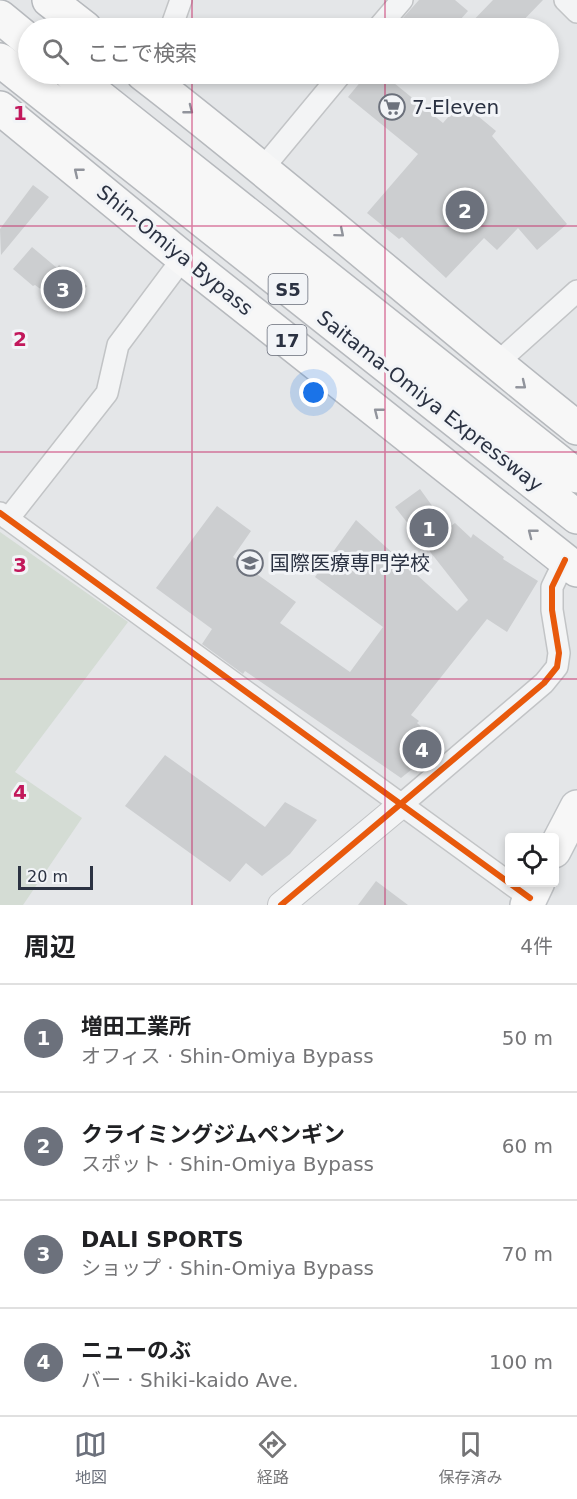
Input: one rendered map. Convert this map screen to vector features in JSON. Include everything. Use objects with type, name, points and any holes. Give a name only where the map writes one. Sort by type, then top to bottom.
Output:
[{"type":"main road","points":[[0,0],[22,18]]},
{"type":"main road","points":[[49,0],[72,18]]},
{"type":"main road","points":[[0,17],[18,32]]},
{"type":"main road","name":"Saitama-Omiya Expressway","points":[[0,60],[18,74]]},
{"type":"main road","name":"Shin-Omiya Bypass","points":[[0,72],[573,553]]},
{"type":"main road","name":"Saitama-Omiya Expressway","points":[[30,84],[577,518]]},
{"type":"main road","name":"Saitama-Omiya Expressway","points":[[84,84],[577,476]]},
{"type":"main road","points":[[104,84],[577,463]]},
{"type":"main road","points":[[160,84],[577,428]]},
{"type":"main road","name":"Shin-Omiya Bypass","points":[[0,108],[183,258],[573,553]]},
{"type":"main road","points":[[559,843],[577,807]]},
{"type":"street","points":[[175,18],[182,0]]},
{"type":"street","points":[[387,18],[402,0]]},
{"type":"street","points":[[565,0],[577,12]]},
{"type":"street","points":[[263,168],[333,84]]},
{"type":"street","points":[[183,258],[118,345],[107,393],[4,516],[401,805],[531,895]]},
{"type":"street","points":[[496,363],[577,291]]},
{"type":"street","points":[[281,905],[544,683],[557,667],[559,653],[552,610],[552,587],[573,553]]},
{"type":"shaded area","points":[[0,532],[128,622],[15,772],[82,818],[23,905],[0,905]]},
{"type":"building","points":[[419,0],[455,0],[468,11],[462,18],[403,18]]},
{"type":"building","points":[[493,0],[543,0],[526,18],[476,18]]},
{"type":"building","points":[[359,84],[395,84],[443,123],[461,102],[496,131],[492,136],[567,224],[537,250],[518,228],[497,250],[484,238],[446,278],[402,237],[399,239],[367,213],[418,154],[348,97]]},
{"type":"building","points":[[33,185],[49,197],[1,255],[0,229]]},
{"type":"building","points":[[32,247],[57,268],[59,265],[87,286],[69,310],[35,285],[33,286],[13,269]]},
{"type":"building","points":[[420,489],[448,528],[455,523],[471,538],[473,534],[504,557],[503,559],[538,581],[507,632],[487,619],[411,715],[442,745],[401,778],[245,671],[243,674],[202,644],[212,629],[156,588],[217,506],[251,531],[233,557],[296,602],[280,623],[350,672],[383,627],[315,577],[356,520],[457,611],[468,600],[395,507]]},
{"type":"building","points":[[165,755],[265,827],[285,802],[317,820],[290,854],[262,876],[246,863],[230,882],[125,806]]},
{"type":"building","points":[[376,881],[408,905],[358,905]]},
{"type":"cycle path","points":[[0,513],[530,898]]},
{"type":"cycle path","points":[[281,905],[544,683],[557,667],[559,653],[552,610],[552,587],[565,560]]},
{"type":"place","name":"7-Eleven","points":[[392,107]]},
{"type":"place","name":"クライミングジムペンギン","points":[[465,210]]},
{"type":"place","name":"DALI SPORTS","points":[[63,289]]},
{"type":"place","name":"増田工業所","points":[[429,528]]},
{"type":"place","name":"国際医療専門学校","points":[[250,563]]},
{"type":"place","name":"ニューのぶ","points":[[422,749]]}]
